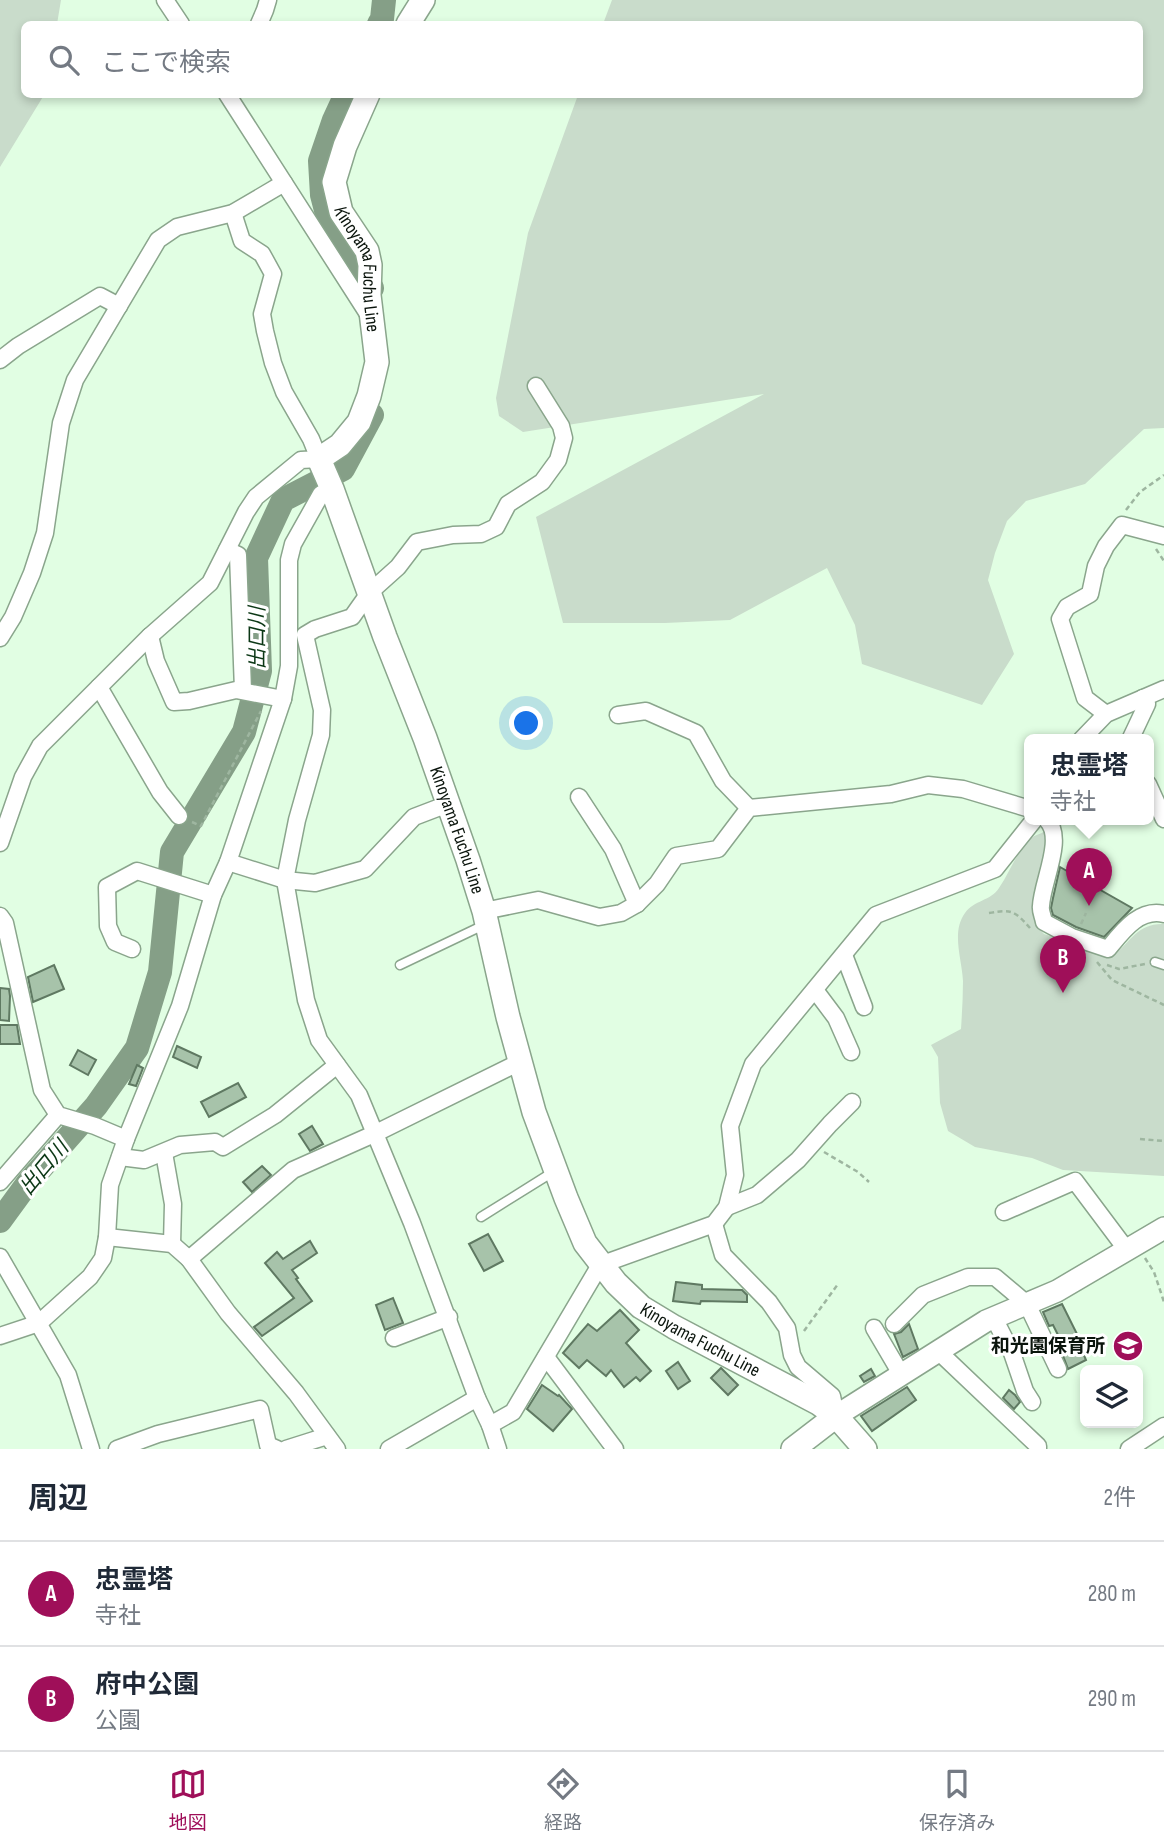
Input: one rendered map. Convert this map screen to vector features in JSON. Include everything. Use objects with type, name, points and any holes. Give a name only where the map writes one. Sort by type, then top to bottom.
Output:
[{"type":"main road","points":[[410,21],[423,0]]},
{"type":"main road","name":"Kinoyama Fuchu Line","points":[[366,98],[345,146],[334,182],[341,212],[367,251],[377,362],[369,396],[359,422],[340,445],[320,461],[448,804],[485,918],[534,1112],[555,1170],[585,1243],[600,1265],[641,1307],[818,1403],[835,1416],[864,1449]]},
{"type":"main road","points":[[793,1449],[835,1416]]},
{"type":"street","points":[[165,0],[179,21]]},
{"type":"street","points":[[260,21],[268,0]]},
{"type":"street","points":[[230,98],[373,322]]},
{"type":"street","points":[[0,638],[13,618],[45,533],[61,423],[75,380],[158,240],[177,227],[233,213],[284,183]]},
{"type":"street","points":[[0,843],[23,777],[40,746],[150,636],[210,583],[246,512],[256,498],[301,460],[320,461],[311,439],[284,392],[273,363],[262,314],[273,274],[262,254],[242,242],[233,213]]},
{"type":"street","points":[[0,360],[100,296],[119,306]]},
{"type":"street","points":[[499,1449],[477,1398],[412,1223],[359,1095],[319,1040],[306,1000],[285,880],[297,820],[321,735],[322,710],[305,635],[352,617],[369,593],[398,567],[417,542],[453,535],[481,534],[496,527],[508,504],[542,482],[558,460],[564,438],[561,426],[536,386]]},
{"type":"street","points":[[0,1336],[39,1323],[90,1277],[103,1258],[110,1185],[180,1006],[213,895],[228,862],[276,697],[289,666],[289,560],[293,544],[321,494],[332,489]]},
{"type":"street","points":[[1106,714],[1086,698],[1060,619],[1067,607],[1090,594],[1096,566],[1106,546],[1122,525],[1164,536]]},
{"type":"street","points":[[227,550],[238,555],[243,690]]},
{"type":"street","points":[[150,636],[156,661],[174,702],[236,690],[276,697]]},
{"type":"street","points":[[99,687],[160,792],[179,816]]},
{"type":"street","points":[[1087,734],[1106,714],[1164,689]]},
{"type":"street","points":[[1133,734],[1147,705],[1143,698]]},
{"type":"street","points":[[618,715],[646,711],[696,733],[723,781],[749,808]]},
{"type":"street","points":[[485,918],[538,900],[599,916],[621,913],[637,905],[657,884],[676,856],[718,849],[749,808],[891,794],[928,785],[962,789],[1024,807]]},
{"type":"street","points":[[1154,795],[1164,819]]},
{"type":"street","points":[[579,797],[613,849],[637,905]]},
{"type":"street","points":[[228,862],[285,880],[315,883],[365,869],[414,817],[448,804]]},
{"type":"street","points":[[499,1449],[513,1412],[600,1265],[714,1224],[727,1207],[735,1175],[730,1126],[753,1064],[876,915],[995,869],[1030,825]]},
{"type":"street","points":[[1051,825],[1055,840],[1040,908],[1044,922],[1072,936],[1108,948],[1132,921],[1155,912],[1164,914]]},
{"type":"street","points":[[132,949],[115,942],[108,926],[107,887],[136,871],[213,895]]},
{"type":"street","points":[[0,916],[5,923],[42,1090],[58,1115],[126,1139]]},
{"type":"street","points":[[844,954],[864,1007]]},
{"type":"street","points":[[815,990],[836,1018],[851,1052]]},
{"type":"street","points":[[190,1259],[293,1170],[374,1134],[520,1062]]},
{"type":"street","points":[[120,1157],[144,1160],[180,1146],[215,1142],[223,1147],[275,1115],[337,1065]]},
{"type":"street","points":[[727,1207],[757,1195],[798,1160],[852,1102]]},
{"type":"street","points":[[0,1182],[58,1115]]},
{"type":"street","points":[[164,1153],[173,1204],[172,1244]]},
{"type":"street","points":[[1004,1212],[1075,1181],[1131,1246]]},
{"type":"street","points":[[714,1224],[723,1255],[769,1302],[788,1328],[792,1355],[798,1367],[832,1396],[835,1416],[994,1318],[1056,1291],[1164,1228]]},
{"type":"street","points":[[107,1237],[172,1244],[190,1259],[228,1313],[296,1393],[332,1443],[286,1449]]},
{"type":"street","points":[[0,1257],[68,1375],[91,1449]]},
{"type":"street","points":[[894,1324],[923,1295],[968,1277],[995,1277],[1027,1304],[1058,1369]]},
{"type":"street","points":[[394,1338],[449,1317]]},
{"type":"street","points":[[994,1318],[1012,1353],[1024,1391],[1032,1402]]},
{"type":"street","points":[[874,1328],[901,1374]]},
{"type":"street","points":[[938,1351],[1038,1446],[1038,1449]]},
{"type":"street","points":[[546,1357],[615,1449]]},
{"type":"street","points":[[389,1449],[477,1398]]},
{"type":"street","points":[[117,1449],[158,1434],[260,1409],[268,1445],[277,1449]]},
{"type":"street","points":[[490,1424],[513,1412]]},
{"type":"street","points":[[1129,1449],[1164,1426]]},
{"type":"lane","points":[[400,965],[485,918]]},
{"type":"lane","points":[[1155,962],[1164,965]]},
{"type":"lane","points":[[481,1217],[555,1170]]},
{"type":"path","points":[[1125,526],[1123,514],[1140,492],[1164,475]]},
{"type":"path","points":[[201,826],[247,741],[276,697]]},
{"type":"path","points":[[989,913],[1001,911],[1017,914],[1031,929]]},
{"type":"path","points":[[1079,928],[1086,913]]},
{"type":"path","points":[[1155,962],[1118,969],[1094,959],[1112,980],[1164,1005]]},
{"type":"path","points":[[1140,1139],[1164,1141]]},
{"type":"path","points":[[811,1145],[858,1172],[869,1182]]},
{"type":"path","points":[[1131,1246],[1154,1272],[1164,1302]]},
{"type":"path","points":[[790,1340],[804,1330],[838,1284]]},
{"type":"green space","points":[[0,0],[61,0],[58,21],[21,21],[21,98],[42,98],[0,167]]},
{"type":"green space","points":[[612,0],[1164,0],[1164,428],[1144,429],[1085,484],[1026,501],[1007,521],[988,580],[1014,654],[982,705],[862,664],[855,625],[827,568],[730,620],[563,623],[536,517],[764,394],[523,432],[499,416],[496,398],[528,233],[577,98],[1143,98],[1143,21],[604,21]]},
{"type":"green space","points":[[1045,831],[1048,843],[1035,915],[1036,925],[1044,934],[1113,956],[1141,930],[1155,924],[1164,924],[1164,1176],[1063,1170],[1032,1158],[975,1147],[948,1131],[940,1103],[938,1057],[931,1045],[961,1029],[963,981],[958,937],[961,920],[973,905],[996,892],[1026,844]]},
{"type":"building","points":[[1060,867],[1132,908],[1104,937],[1053,915],[1051,908]]},
{"type":"building","points":[[54,965],[64,989],[33,1002],[28,977]]},
{"type":"building","points":[[0,988],[9,989],[9,1021],[0,1020]]},
{"type":"building","points":[[0,1025],[17,1025],[20,1044],[0,1044]]},
{"type":"building","points":[[177,1046],[201,1057],[197,1068],[173,1057]]},
{"type":"building","points":[[78,1050],[96,1060],[88,1075],[70,1065]]},
{"type":"building","points":[[137,1065],[143,1068],[136,1086],[129,1084]]},
{"type":"building","points":[[238,1083],[246,1097],[209,1117],[201,1102]]},
{"type":"building","points":[[312,1126],[323,1144],[310,1151],[299,1134]]},
{"type":"building","points":[[262,1166],[271,1175],[252,1192],[243,1182]]},
{"type":"building","points":[[488,1234],[503,1261],[484,1271],[469,1244]]},
{"type":"building","points":[[310,1241],[317,1253],[292,1270],[312,1301],[262,1336],[254,1327],[294,1298],[265,1263],[277,1252],[283,1259]]},
{"type":"building","points":[[676,1282],[702,1285],[702,1289],[742,1290],[747,1295],[747,1302],[701,1301],[700,1304],[673,1301]]},
{"type":"building","points":[[393,1298],[403,1323],[385,1330],[376,1305]]},
{"type":"building","points":[[1062,1304],[1080,1340],[1078,1341],[1086,1360],[1068,1369],[1062,1353],[1066,1351],[1043,1312]]},
{"type":"building","points":[[620,1310],[639,1330],[626,1343],[651,1371],[640,1381],[636,1377],[624,1387],[611,1370],[606,1376],[587,1360],[579,1368],[563,1353],[588,1324],[597,1331]]},
{"type":"building","points":[[909,1324],[918,1349],[903,1357],[894,1334],[901,1332]]},
{"type":"building","points":[[678,1362],[690,1381],[678,1389],[666,1371]]},
{"type":"building","points":[[721,1368],[738,1385],[728,1395],[711,1378]]},
{"type":"building","points":[[871,1369],[875,1376],[864,1382],[860,1376]]},
{"type":"building","points":[[542,1385],[559,1395],[572,1409],[553,1431],[527,1409]]},
{"type":"building","points":[[907,1387],[916,1400],[872,1431],[861,1416]]},
{"type":"building","points":[[1009,1390],[1020,1402],[1014,1409],[1003,1398]]},
{"type":"waterway","name":"出口川","points":[[381,21],[384,0]]},
{"type":"waterway","name":"出口川","points":[[344,98],[320,161],[322,195],[335,232],[356,257],[372,288]]},
{"type":"waterway","name":"出口川","points":[[0,1221],[27,1184],[96,1106],[137,1048],[160,972],[172,852],[244,732],[260,671],[256,558],[283,500],[343,469],[372,415]]},
{"type":"place","name":"忠霊塔","points":[[1089,906]]},
{"type":"place","name":"府中公園","points":[[1063,993]]},
{"type":"place","name":"和光園保育所","points":[[1128,1346]]}]
